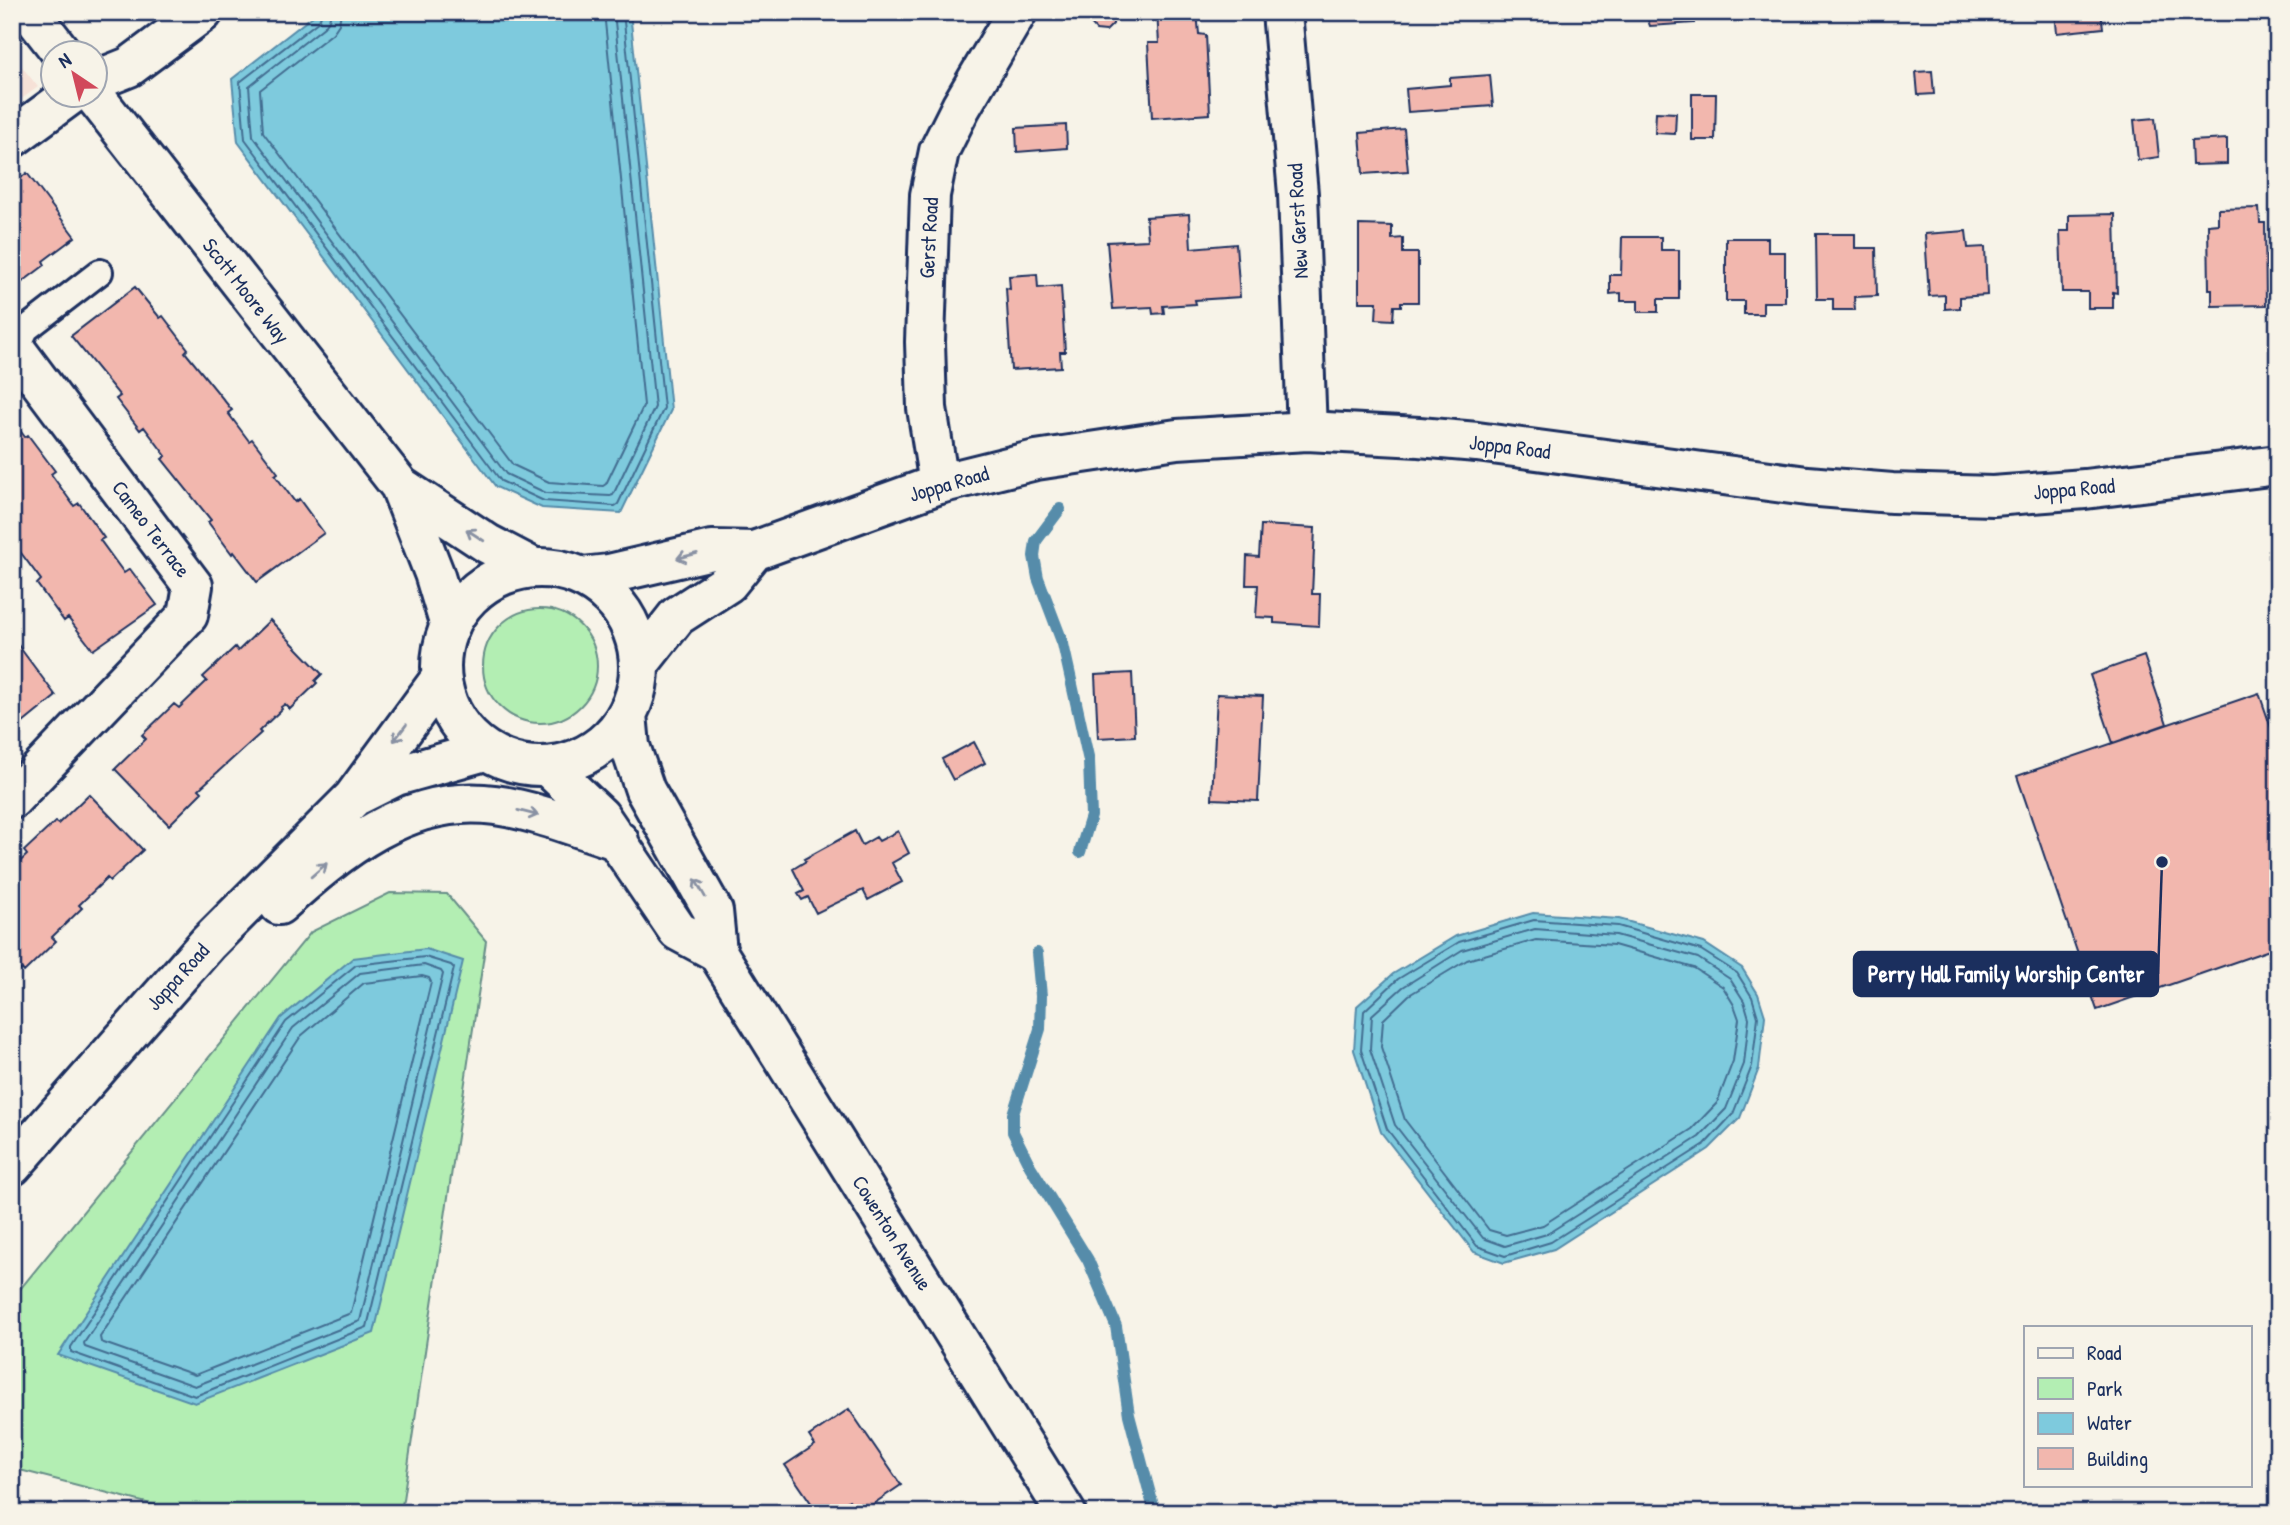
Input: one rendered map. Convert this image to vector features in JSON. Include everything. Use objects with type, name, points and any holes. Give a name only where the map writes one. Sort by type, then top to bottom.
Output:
[{"type":"street","points":[[30,12],[50,38]]},
{"type":"street","points":[[108,75],[129,67],[203,12]]},
{"type":"street","name":"Gerst Road","points":[[939,484],[927,408],[925,342],[930,195],[939,151],[1017,12]]},
{"type":"street","name":"New Gerst Road","points":[[1282,12],[1298,194],[1307,431]]},
{"type":"street","points":[[12,138],[53,108]]},
{"type":"street","name":"Scott Moore Way","points":[[104,108],[400,486],[434,573],[450,626]]},
{"type":"street","name":"Cameo Terrace","points":[[12,799],[188,615],[193,586],[14,351]]},
{"type":"street","name":"Joppa Road","points":[[582,577],[610,574],[712,550],[754,551],[939,484],[1036,460],[1177,439],[1307,431],[1477,442],[1807,486],[1892,493],[1993,496],[2071,490],[2278,465]]},
{"type":"street","name":"Scott Moore Way","points":[[400,486],[488,544],[534,568]]},
{"type":"street","points":[[640,663],[677,616],[728,583],[754,551]]},
{"type":"street","name":"Joppa Road","points":[[534,568],[558,570],[582,577],[605,592],[622,612],[635,636],[640,663],[635,698],[627,714],[607,740],[579,758],[547,766],[515,764],[485,751],[464,731],[448,706],[441,678],[442,651],[450,626],[464,603],[484,586],[508,574],[534,568]]},
{"type":"street","name":"Joppa Road","points":[[12,1166],[208,943],[353,798],[441,678]]},
{"type":"street","name":"Cowenton Avenue","points":[[627,714],[629,746],[645,790],[713,911],[717,953],[1066,1513]]},
{"type":"street","name":"Joppa Road","points":[[353,798],[396,776],[485,751]]},
{"type":"street","name":"Cowenton Avenue","points":[[547,766],[600,816],[678,931],[717,953]]},
{"type":"street","points":[[208,943],[239,946],[280,905],[338,854],[387,824],[422,810],[456,804],[494,805],[536,814],[618,841]]},
{"type":"lane","points":[[14,351],[26,329],[100,272]]},
{"type":"shaded area","points":[[12,54],[38,87],[12,106]]},
{"type":"green space","points":[[540,609],[562,613],[580,626],[593,644],[597,666],[593,688],[580,706],[562,719],[540,723],[518,719],[500,706],[487,688],[483,666],[487,644],[500,626],[518,613]]},
{"type":"green space","points":[[390,893],[447,894],[486,941],[401,1513],[185,1513],[12,1468],[12,1299],[311,932]]},
{"type":"water","points":[[318,12],[630,12],[671,410],[621,513],[542,508],[496,487],[238,142],[232,79]]},
{"type":"water","points":[[1533,913],[1619,919],[1704,943],[1742,968],[1758,994],[1765,1016],[1759,1068],[1740,1118],[1709,1149],[1554,1249],[1504,1263],[1474,1252],[1381,1132],[1354,1050],[1357,1006],[1393,974],[1456,936]]},
{"type":"water","points":[[426,949],[463,961],[374,1333],[195,1403],[58,1355],[281,1018],[353,958]]},
{"type":"building","points":[[1090,12],[1113,12],[1113,24],[1106,31],[1096,30],[1089,22]]},
{"type":"building","points":[[1157,12],[1197,12],[1199,34],[1206,35],[1210,114],[1152,118],[1148,43],[1159,43]]},
{"type":"building","points":[[1645,12],[1694,12],[1694,23],[1650,26]]},
{"type":"building","points":[[2055,12],[2101,12],[2103,28],[2057,33]]},
{"type":"building","points":[[1932,71],[1934,94],[1918,95],[1916,72]]},
{"type":"building","points":[[1490,75],[1493,106],[1408,112],[1406,89],[1450,85],[1450,78]]},
{"type":"building","points":[[1692,94],[1716,94],[1715,140],[1692,140]]},
{"type":"building","points":[[1656,112],[1676,113],[1675,134],[1655,133]]},
{"type":"building","points":[[2155,118],[2159,157],[2138,160],[2134,120]]},
{"type":"building","points":[[1066,125],[1067,148],[1017,152],[1016,128]]},
{"type":"building","points":[[1404,129],[1408,171],[1363,174],[1360,133]]},
{"type":"building","points":[[2227,139],[2227,164],[2192,165],[2191,141]]},
{"type":"building","points":[[27,173],[75,237],[43,261],[45,265],[13,289],[12,185]]},
{"type":"building","points":[[2259,208],[2260,223],[2265,223],[2266,305],[2212,306],[2212,289],[2209,289],[2208,225],[2218,224],[2218,209]]},
{"type":"building","points":[[1189,214],[1191,248],[1236,244],[1240,297],[1195,300],[1196,304],[1163,306],[1164,313],[1153,314],[1152,307],[1113,309],[1107,242],[1148,240],[1146,217]]},
{"type":"building","points":[[2115,214],[2117,293],[2113,292],[2113,308],[2088,308],[2088,292],[2062,292],[2060,231],[2069,231],[2069,215]]},
{"type":"building","points":[[1359,225],[1392,226],[1392,239],[1403,238],[1403,253],[1418,253],[1418,302],[1401,302],[1401,306],[1394,306],[1393,320],[1376,319],[1377,302],[1359,302]]},
{"type":"building","points":[[1966,231],[1968,248],[1985,247],[1987,295],[1960,297],[1960,308],[1945,309],[1945,295],[1929,296],[1925,234]]},
{"type":"building","points":[[1816,234],[1855,234],[1855,248],[1876,248],[1877,296],[1854,297],[1855,310],[1833,310],[1833,299],[1817,299]]},
{"type":"building","points":[[1622,237],[1661,237],[1661,250],[1679,250],[1679,299],[1658,299],[1658,312],[1638,312],[1638,301],[1621,301],[1621,293],[1610,294],[1610,275],[1621,275]]},
{"type":"building","points":[[1726,238],[1768,238],[1768,252],[1785,252],[1785,302],[1763,302],[1763,314],[1744,314],[1744,301],[1726,301]]},
{"type":"building","points":[[1037,274],[1038,288],[1061,286],[1065,352],[1060,352],[1061,367],[1011,370],[1006,288],[1010,289],[1009,276]]},
{"type":"building","points":[[135,287],[160,318],[163,316],[188,349],[185,352],[232,410],[228,413],[278,473],[275,475],[295,502],[299,499],[324,533],[257,582],[234,552],[232,554],[208,522],[211,520],[162,459],[166,456],[144,427],[140,430],[116,399],[120,396],[71,336]]},
{"type":"building","points":[[12,420],[25,437],[28,435],[55,471],[51,474],[74,506],[79,503],[104,538],[100,540],[124,573],[130,569],[157,605],[93,650],[68,618],[64,621],[37,584],[41,580],[18,549],[15,552],[12,549]]},
{"type":"building","points":[[1261,525],[1315,528],[1312,594],[1320,594],[1319,626],[1274,623],[1274,618],[1256,617],[1258,585],[1246,585],[1247,556],[1259,557]]},
{"type":"building","points":[[270,620],[322,674],[315,681],[317,683],[290,709],[285,704],[281,707],[259,731],[261,733],[199,789],[202,792],[169,825],[115,769],[146,739],[142,735],[174,704],[179,708],[207,681],[203,677],[235,647],[238,651]]},
{"type":"building","points":[[12,637],[56,696],[12,732]]},
{"type":"building","points":[[2144,656],[2167,724],[2113,743],[2090,675]]},
{"type":"building","points":[[1132,673],[1135,736],[1098,738],[1095,675]]},
{"type":"building","points":[[2259,693],[2278,748],[2278,947],[2097,1010],[2017,776]]},
{"type":"building","points":[[1217,694],[1263,696],[1258,801],[1212,799]]},
{"type":"building","points":[[974,742],[985,763],[953,780],[942,759]]},
{"type":"building","points":[[89,794],[143,850],[110,881],[107,878],[79,905],[82,908],[52,937],[56,941],[24,972],[22,969],[12,977],[12,869],[27,855],[24,851],[55,822],[58,824]]},
{"type":"building","points":[[855,831],[862,845],[876,837],[879,841],[898,831],[909,853],[892,863],[902,882],[868,900],[863,890],[816,913],[808,897],[802,900],[798,894],[804,891],[793,869],[806,861],[804,859]]},
{"type":"building","points":[[849,1409],[901,1485],[860,1513],[849,1500],[830,1513],[818,1513],[785,1465],[815,1445],[809,1436]]},
{"type":"waterway","points":[[1060,509],[1036,541],[1034,556],[1038,578],[1063,644],[1089,761],[1091,816],[1080,852]]},
{"type":"waterway","points":[[1037,953],[1041,996],[1040,1029],[1013,1114],[1013,1132],[1030,1166],[1088,1260],[1116,1326],[1129,1415],[1155,1513]]},
{"type":"place","name":"Perry Hall Family Worship Center","points":[[2162,862]]}]
